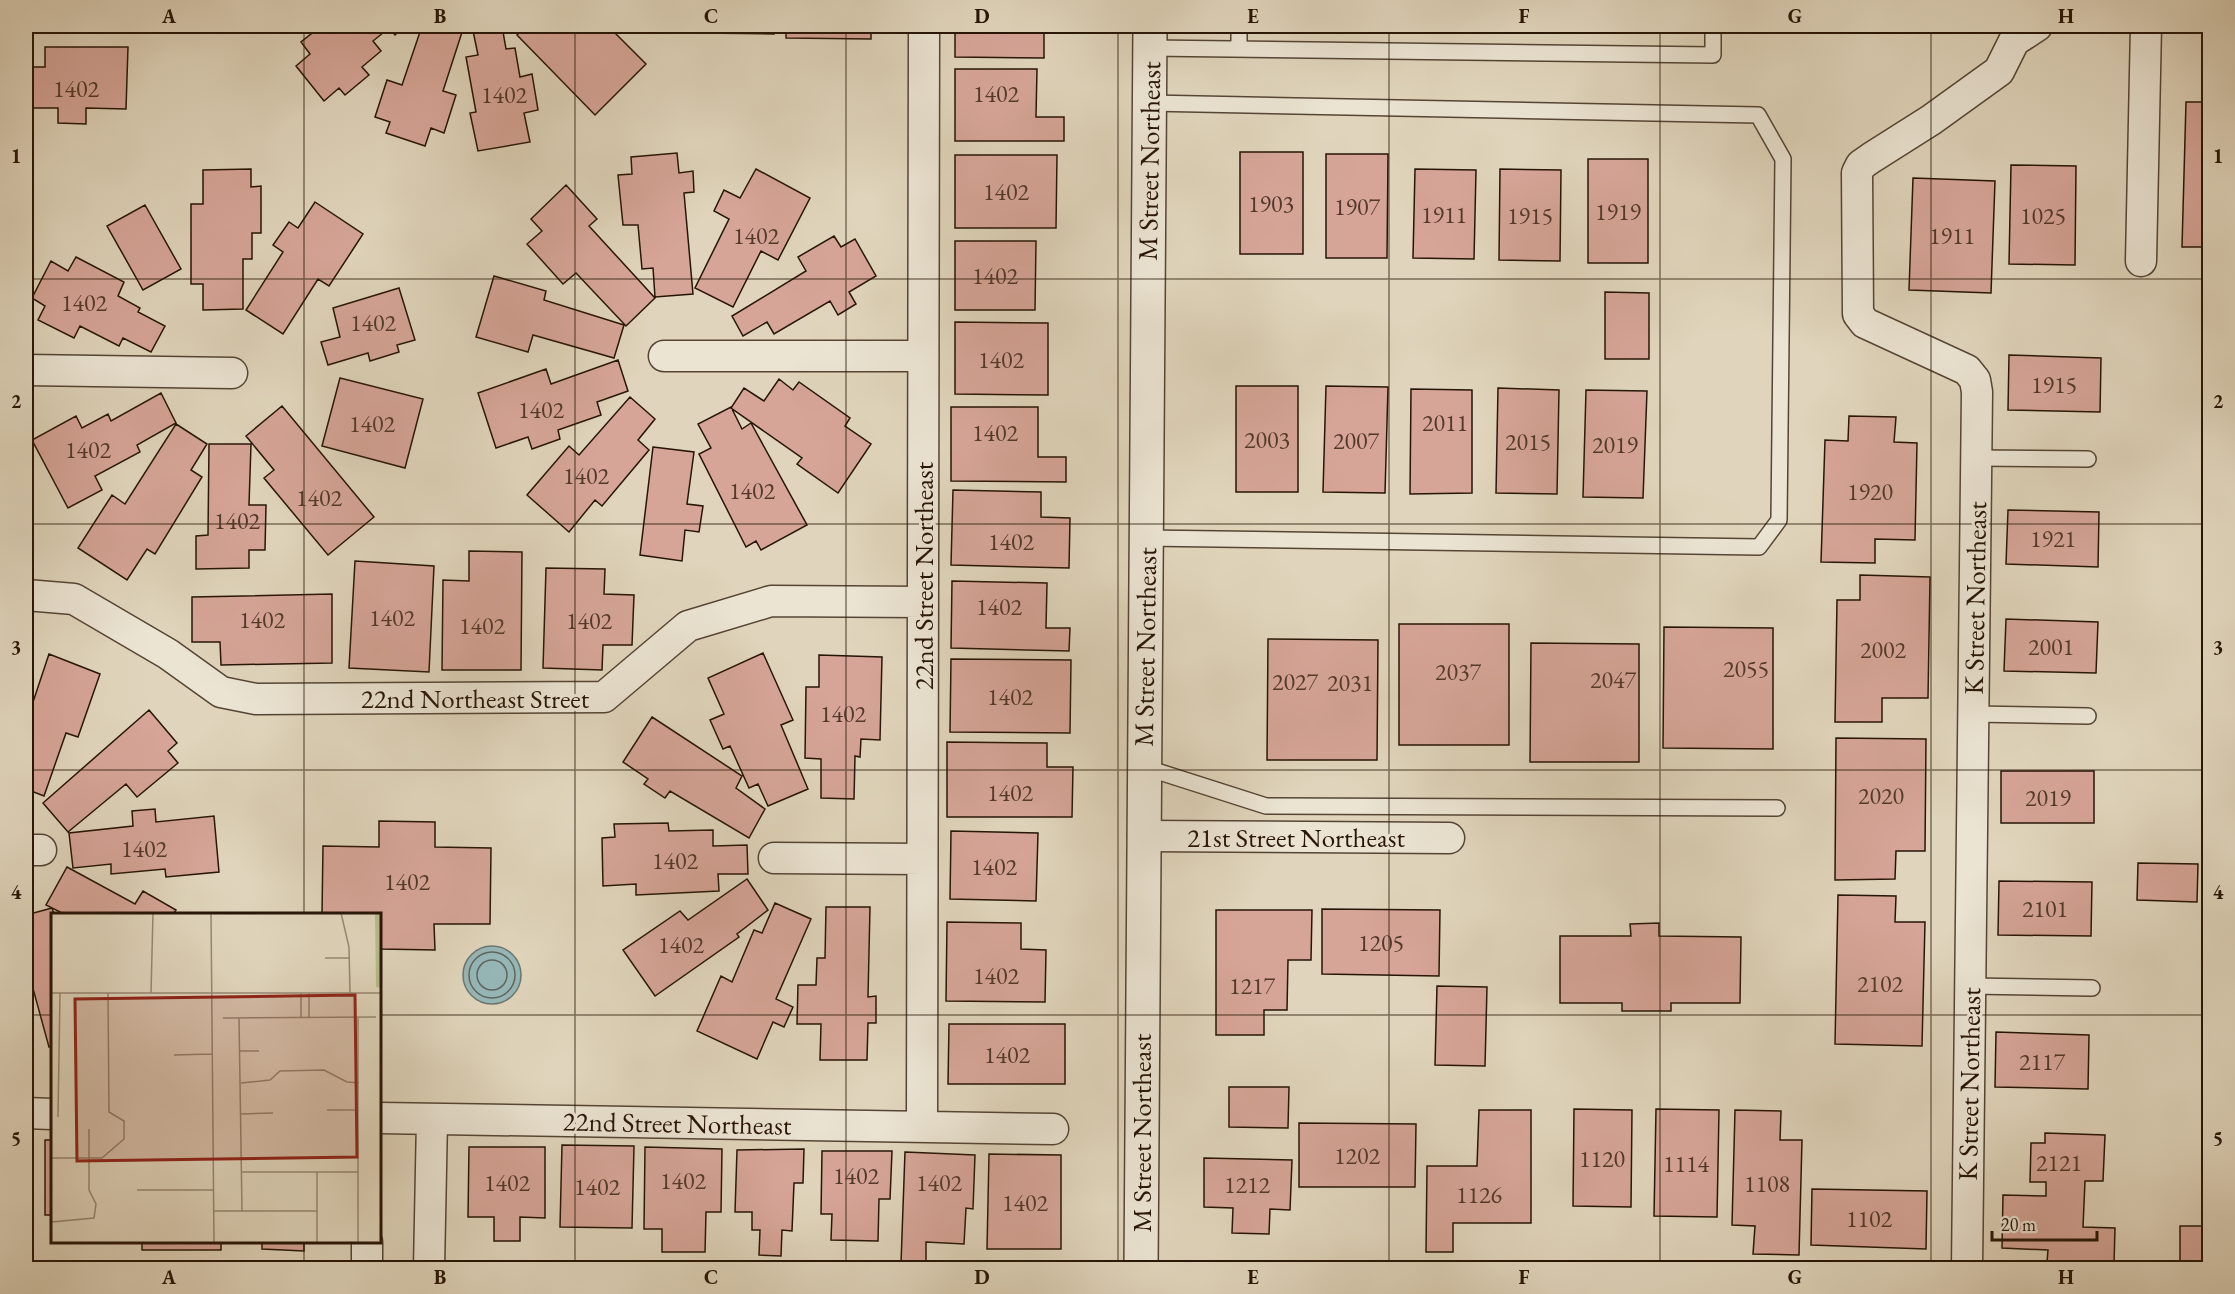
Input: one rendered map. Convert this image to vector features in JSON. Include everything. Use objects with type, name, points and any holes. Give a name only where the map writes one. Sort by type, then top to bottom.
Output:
[{"type":"street","name":"22nd Street Northeast","points":[[922,1126],[924,26]]},
{"type":"street","name":"K Street Northeast","points":[[1967,1269],[1977,392],[1975,380],[1967,370],[1865,323],[1858,314],[1857,173],[1861,165],[1870,158],[1931,120],[1999,71],[2014,41],[2037,26]]},
{"type":"street","points":[[2141,261],[2146,26]]},
{"type":"street","name":"M Street Northeast","points":[[1141,1269],[1150,37]]},
{"type":"street","points":[[664,356],[923,356]]},
{"type":"street","points":[[26,370],[232,373]]},
{"type":"street","name":"22nd Northeast Street","points":[[26,595],[74,599],[168,654],[221,692],[256,699],[604,697],[688,626],[771,601],[922,602]]},
{"type":"street","name":"21st Street Northeast","points":[[1143,836],[1449,838]]},
{"type":"street","points":[[774,858],[922,859]]},
{"type":"street","points":[[26,1113],[51,1114]]},
{"type":"street","name":"22nd Street Northeast","points":[[381,1118],[1053,1128]]},
{"type":"street","points":[[429,1269],[432,1119]]},
{"type":"street","points":[[367,1243],[367,1269]]},
{"type":"lane","points":[[1239,26],[1239,49]]},
{"type":"lane","points":[[1150,37],[1239,49],[1713,55],[1713,26]]},
{"type":"lane","points":[[1146,538],[1759,547],[1779,520],[1783,159],[1758,115],[1149,103]]},
{"type":"lane","points":[[1977,458],[2088,459]]},
{"type":"lane","points":[[1974,714],[2088,716]]},
{"type":"lane","points":[[1143,767],[1266,806],[1777,808]]},
{"type":"lane","points":[[1970,986],[2092,988]]},
{"type":"water","points":[[492,946],[508,951],[516,959],[521,975],[516,991],[508,999],[492,1004],[476,999],[468,991],[463,975],[468,959],[476,951]]},
{"type":"building","points":[[321,26],[328,26],[334,33],[343,26],[405,26],[395,35],[389,28],[373,41],[381,51],[362,67],[369,75],[345,95],[339,88],[324,101],[296,66],[310,54],[301,42]]},
{"type":"building","points":[[422,26],[464,26],[443,91],[456,95],[444,133],[431,128],[425,146],[386,133],[390,122],[375,117],[387,80],[402,85]]},
{"type":"building","points":[[472,26],[502,26],[506,49],[515,48],[520,77],[532,74],[538,110],[524,113],[530,142],[478,151],[470,113],[476,112],[466,57],[478,55]]},
{"type":"building","points":[[522,26],[587,26],[594,32],[600,26],[608,26],[646,64],[595,115],[517,35],[524,28]]},
{"type":"building","points":[[699,26],[774,26],[774,34],[698,33]]},
{"type":"building","points":[[786,26],[871,26],[871,39],[786,38]]},
{"type":"building","points":[[955,26],[1044,26],[1044,58],[955,57]]},
{"type":"building","points":[[45,47],[128,47],[126,109],[86,108],[86,124],[58,123],[58,108],[26,108],[26,67],[45,67]]},
{"type":"building","points":[[955,69],[1037,69],[1036,117],[1064,117],[1064,141],[955,141]]},
{"type":"building","points":[[2186,102],[2210,102],[2210,247],[2182,247]]},
{"type":"building","points":[[1240,152],[1303,152],[1303,254],[1240,254]]},
{"type":"building","points":[[677,153],[679,173],[693,171],[694,192],[684,193],[693,294],[655,297],[653,268],[642,269],[638,225],[623,225],[618,175],[632,174],[631,157]]},
{"type":"building","points":[[1326,154],[1388,154],[1387,258],[1326,258]]},
{"type":"building","points":[[955,155],[1057,155],[1056,228],[955,228]]},
{"type":"building","points":[[1588,159],[1648,159],[1648,263],[1588,263]]},
{"type":"building","points":[[2011,165],[2076,166],[2075,265],[2009,264]]},
{"type":"building","points":[[251,169],[251,187],[261,186],[261,233],[252,233],[252,259],[243,259],[243,309],[203,310],[203,284],[191,284],[191,204],[203,204],[203,170]]},
{"type":"building","points":[[756,169],[810,198],[778,260],[761,251],[733,307],[695,288],[729,219],[714,211],[724,190],[740,198]]},
{"type":"building","points":[[1415,169],[1476,170],[1474,259],[1413,258]]},
{"type":"building","points":[[1500,169],[1561,170],[1560,261],[1499,260]]},
{"type":"building","points":[[1913,178],[1995,181],[1991,293],[1909,290]]},
{"type":"building","points":[[566,185],[597,219],[589,226],[655,298],[626,326],[576,273],[563,284],[527,244],[542,231],[531,219]]},
{"type":"building","points":[[315,202],[363,234],[329,286],[318,279],[283,334],[246,310],[283,252],[273,245],[289,222],[298,228]]},
{"type":"building","points":[[145,205],[181,269],[143,290],[107,226]]},
{"type":"building","points":[[834,236],[841,247],[855,239],[876,276],[849,292],[856,304],[838,315],[830,301],[774,334],[767,322],[743,336],[732,316],[806,271],[798,257]]},
{"type":"building","points":[[955,241],[1036,241],[1035,310],[955,310]]},
{"type":"building","points":[[76,257],[124,282],[118,296],[140,308],[138,312],[165,326],[151,352],[123,338],[119,346],[80,326],[74,338],[38,320],[45,306],[32,298],[51,261],[68,271]]},
{"type":"building","points":[[494,276],[546,291],[544,300],[624,325],[614,358],[533,335],[528,352],[476,337]]},
{"type":"building","points":[[399,288],[415,340],[397,345],[399,352],[370,361],[368,353],[328,365],[321,342],[340,337],[333,308]]},
{"type":"building","points":[[1605,292],[1649,293],[1649,359],[1605,359]]},
{"type":"building","points":[[955,322],[1048,323],[1048,395],[955,394]]},
{"type":"building","points":[[2009,355],[2101,358],[2100,412],[2008,410]]},
{"type":"building","points":[[618,360],[628,391],[597,402],[601,415],[558,430],[560,439],[532,449],[528,437],[496,448],[478,393],[546,369],[551,384]]},
{"type":"building","points":[[340,378],[423,399],[405,468],[322,446]]},
{"type":"building","points":[[779,379],[793,390],[799,382],[850,418],[845,426],[871,444],[838,493],[797,464],[802,458],[731,408],[744,388],[764,401]]},
{"type":"building","points":[[1236,386],[1298,386],[1298,492],[1236,492]]},
{"type":"building","points":[[1326,386],[1388,387],[1385,493],[1323,492]]},
{"type":"building","points":[[1498,388],[1559,390],[1557,494],[1496,493]]},
{"type":"building","points":[[1411,389],[1472,390],[1472,493],[1410,494]]},
{"type":"building","points":[[1586,390],[1647,391],[1643,498],[1583,497]]},
{"type":"building","points":[[161,393],[176,423],[137,445],[140,452],[95,476],[102,490],[68,508],[32,440],[76,416],[82,428],[108,414],[111,421]]},
{"type":"building","points":[[630,397],[655,419],[638,440],[649,450],[602,506],[595,500],[569,532],[527,495],[569,446],[579,455]]},
{"type":"building","points":[[282,406],[374,517],[328,555],[264,478],[274,470],[246,436]]},
{"type":"building","points":[[731,407],[742,429],[751,423],[807,525],[761,550],[756,541],[746,547],[699,454],[711,448],[698,424]]},
{"type":"building","points":[[951,407],[1038,407],[1038,457],[1066,457],[1066,482],[951,481]]},
{"type":"building","points":[[1849,416],[1896,417],[1894,442],[1917,443],[1915,540],[1875,539],[1875,563],[1821,562],[1825,440],[1848,441]]},
{"type":"building","points":[[176,424],[207,444],[191,470],[202,477],[155,554],[147,549],[127,580],[78,548],[112,495],[125,504]]},
{"type":"building","points":[[209,444],[251,444],[249,505],[266,505],[265,550],[249,550],[249,568],[196,569],[196,536],[208,535]]},
{"type":"building","points":[[653,447],[694,452],[687,504],[703,506],[699,532],[685,530],[682,561],[640,555]]},
{"type":"building","points":[[953,490],[1041,492],[1041,517],[1070,518],[1069,568],[951,565]]},
{"type":"building","points":[[2008,510],[2099,512],[2098,567],[2006,564]]},
{"type":"building","points":[[469,551],[522,552],[521,670],[442,670],[443,580],[469,581]]},
{"type":"building","points":[[355,561],[434,566],[429,672],[349,668]]},
{"type":"building","points":[[546,568],[605,569],[604,594],[634,595],[632,645],[603,645],[602,670],[543,668]]},
{"type":"building","points":[[1860,575],[1930,577],[1928,698],[1882,698],[1882,722],[1835,722],[1837,600],[1860,600]]},
{"type":"building","points":[[952,581],[1047,583],[1046,628],[1070,628],[1069,651],[951,648]]},
{"type":"building","points":[[332,594],[332,663],[221,665],[220,642],[192,642],[192,597]]},
{"type":"building","points":[[2006,619],[2098,622],[2096,673],[2004,671]]},
{"type":"building","points":[[1399,624],[1509,624],[1509,745],[1399,745]]},
{"type":"building","points":[[1664,627],[1773,628],[1773,749],[1663,748]]},
{"type":"building","points":[[1268,639],[1378,640],[1377,760],[1267,760]]},
{"type":"building","points":[[1531,643],[1639,644],[1639,762],[1530,762]]},
{"type":"building","points":[[763,653],[793,720],[781,725],[808,789],[768,806],[758,784],[749,788],[730,746],[723,749],[710,720],[724,714],[708,678]]},
{"type":"building","points":[[49,654],[100,674],[78,737],[66,733],[44,796],[26,789],[26,723]]},
{"type":"building","points":[[819,655],[882,657],[880,740],[861,739],[860,757],[855,756],[854,799],[821,798],[821,759],[805,758],[806,687],[819,687]]},
{"type":"building","points":[[951,659],[1071,660],[1070,733],[950,732]]},
{"type":"building","points":[[149,710],[177,743],[168,751],[178,763],[137,797],[126,784],[68,832],[43,803]]},
{"type":"building","points":[[652,717],[742,776],[736,788],[765,809],[749,838],[670,791],[665,798],[644,784],[648,779],[623,762]]},
{"type":"building","points":[[1836,738],[1926,739],[1925,851],[1896,851],[1895,879],[1835,880]]},
{"type":"building","points":[[947,742],[1047,743],[1047,767],[1073,767],[1072,817],[947,817]]},
{"type":"building","points":[[2001,771],[2094,771],[2094,823],[2001,823]]},
{"type":"building","points":[[155,809],[156,822],[214,816],[219,872],[166,877],[165,869],[111,874],[111,864],[73,868],[69,833],[133,826],[132,811]]},
{"type":"building","points":[[379,821],[435,822],[435,847],[491,848],[490,924],[434,924],[435,950],[381,949],[381,913],[322,913],[323,846],[379,847]]},
{"type":"building","points":[[668,823],[669,831],[713,830],[713,846],[747,845],[748,874],[718,874],[719,891],[636,895],[636,884],[603,886],[602,838],[615,837],[614,824]]},
{"type":"building","points":[[951,831],[1038,833],[1036,901],[950,899]]},
{"type":"building","points":[[2138,863],[2198,864],[2197,902],[2137,900]]},
{"type":"building","points":[[67,867],[135,904],[143,891],[176,910],[174,913],[62,913],[46,905]]},
{"type":"building","points":[[747,879],[768,910],[737,934],[739,937],[655,996],[623,950],[680,911],[688,920]]},
{"type":"building","points":[[1999,881],[2092,882],[2091,936],[1998,935]]},
{"type":"building","points":[[1838,895],[1896,896],[1895,922],[1925,922],[1922,1046],[1835,1044]]},
{"type":"building","points":[[775,903],[811,919],[776,999],[793,1007],[784,1027],[773,1022],[757,1059],[697,1031],[721,976],[732,982],[754,930],[762,933]]},
{"type":"building","points":[[826,907],[870,907],[868,997],[876,996],[876,1023],[868,1023],[867,1060],[820,1060],[821,1024],[797,1024],[798,985],[816,985],[817,958],[825,958]]},
{"type":"building","points":[[52,908],[54,913],[51,913],[51,1046],[49,1047],[26,963],[26,915]]},
{"type":"building","points":[[1322,909],[1440,910],[1439,976],[1322,974]]},
{"type":"building","points":[[1216,910],[1312,910],[1311,960],[1288,960],[1287,1010],[1264,1010],[1264,1035],[1216,1035]]},
{"type":"building","points":[[947,922],[1021,923],[1021,949],[1046,950],[1045,1002],[946,1001]]},
{"type":"building","points":[[1659,923],[1659,936],[1741,937],[1740,1003],[1671,1003],[1671,1011],[1622,1011],[1622,1003],[1560,1003],[1560,936],[1631,936],[1630,924]]},
{"type":"building","points":[[1437,986],[1487,987],[1485,1066],[1435,1065]]},
{"type":"building","points":[[949,1024],[1065,1024],[1065,1084],[948,1084]]},
{"type":"building","points":[[1996,1032],[2089,1035],[2088,1089],[1995,1087]]},
{"type":"building","points":[[1229,1087],[1289,1087],[1288,1128],[1229,1127]]},
{"type":"building","points":[[1574,1109],[1632,1110],[1631,1207],[1573,1206]]},
{"type":"building","points":[[1656,1109],[1719,1110],[1717,1217],[1654,1216]]},
{"type":"building","points":[[1479,1110],[1531,1110],[1531,1223],[1453,1223],[1453,1252],[1426,1252],[1427,1166],[1477,1166]]},
{"type":"building","points":[[1735,1110],[1781,1111],[1780,1140],[1802,1140],[1799,1255],[1753,1254],[1755,1226],[1732,1225]]},
{"type":"building","points":[[1299,1123],[1416,1124],[1415,1187],[1299,1187]]},
{"type":"building","points":[[2045,1133],[2105,1135],[2103,1181],[2085,1181],[2083,1227],[2115,1228],[2114,1264],[2047,1262],[2048,1250],[2002,1248],[2003,1195],[2046,1196],[2046,1182],[2030,1182],[2031,1143],[2045,1143]]},
{"type":"building","points":[[26,1139],[32,1139],[31,1214],[26,1214]]},
{"type":"building","points":[[45,1140],[51,1140],[51,1215],[45,1215]]},
{"type":"building","points":[[562,1145],[634,1146],[632,1228],[560,1227]]},
{"type":"building","points":[[469,1147],[545,1147],[545,1218],[520,1217],[520,1241],[494,1241],[494,1217],[468,1217]]},
{"type":"building","points":[[645,1147],[722,1149],[721,1212],[706,1212],[705,1252],[662,1252],[662,1229],[644,1229]]},
{"type":"building","points":[[804,1149],[803,1183],[794,1183],[792,1231],[782,1230],[781,1256],[759,1255],[760,1230],[752,1230],[752,1212],[735,1212],[737,1150]]},
{"type":"building","points":[[822,1151],[892,1151],[890,1199],[879,1199],[878,1241],[831,1240],[832,1214],[821,1214]]},
{"type":"building","points":[[905,1152],[975,1155],[973,1209],[966,1208],[964,1244],[926,1242],[926,1264],[901,1263]]},
{"type":"building","points":[[989,1154],[1061,1155],[1061,1249],[987,1249]]},
{"type":"building","points":[[1204,1158],[1292,1160],[1290,1210],[1270,1209],[1269,1234],[1232,1233],[1233,1208],[1204,1207]]},
{"type":"building","points":[[1812,1189],[1927,1191],[1926,1249],[1811,1245]]},
{"type":"building","points":[[2180,1226],[2210,1226],[2210,1268],[2180,1268]]},
{"type":"building","points":[[142,1243],[221,1243],[221,1250],[142,1250]]},
{"type":"building","points":[[262,1243],[304,1243],[304,1251],[262,1249]]}]
